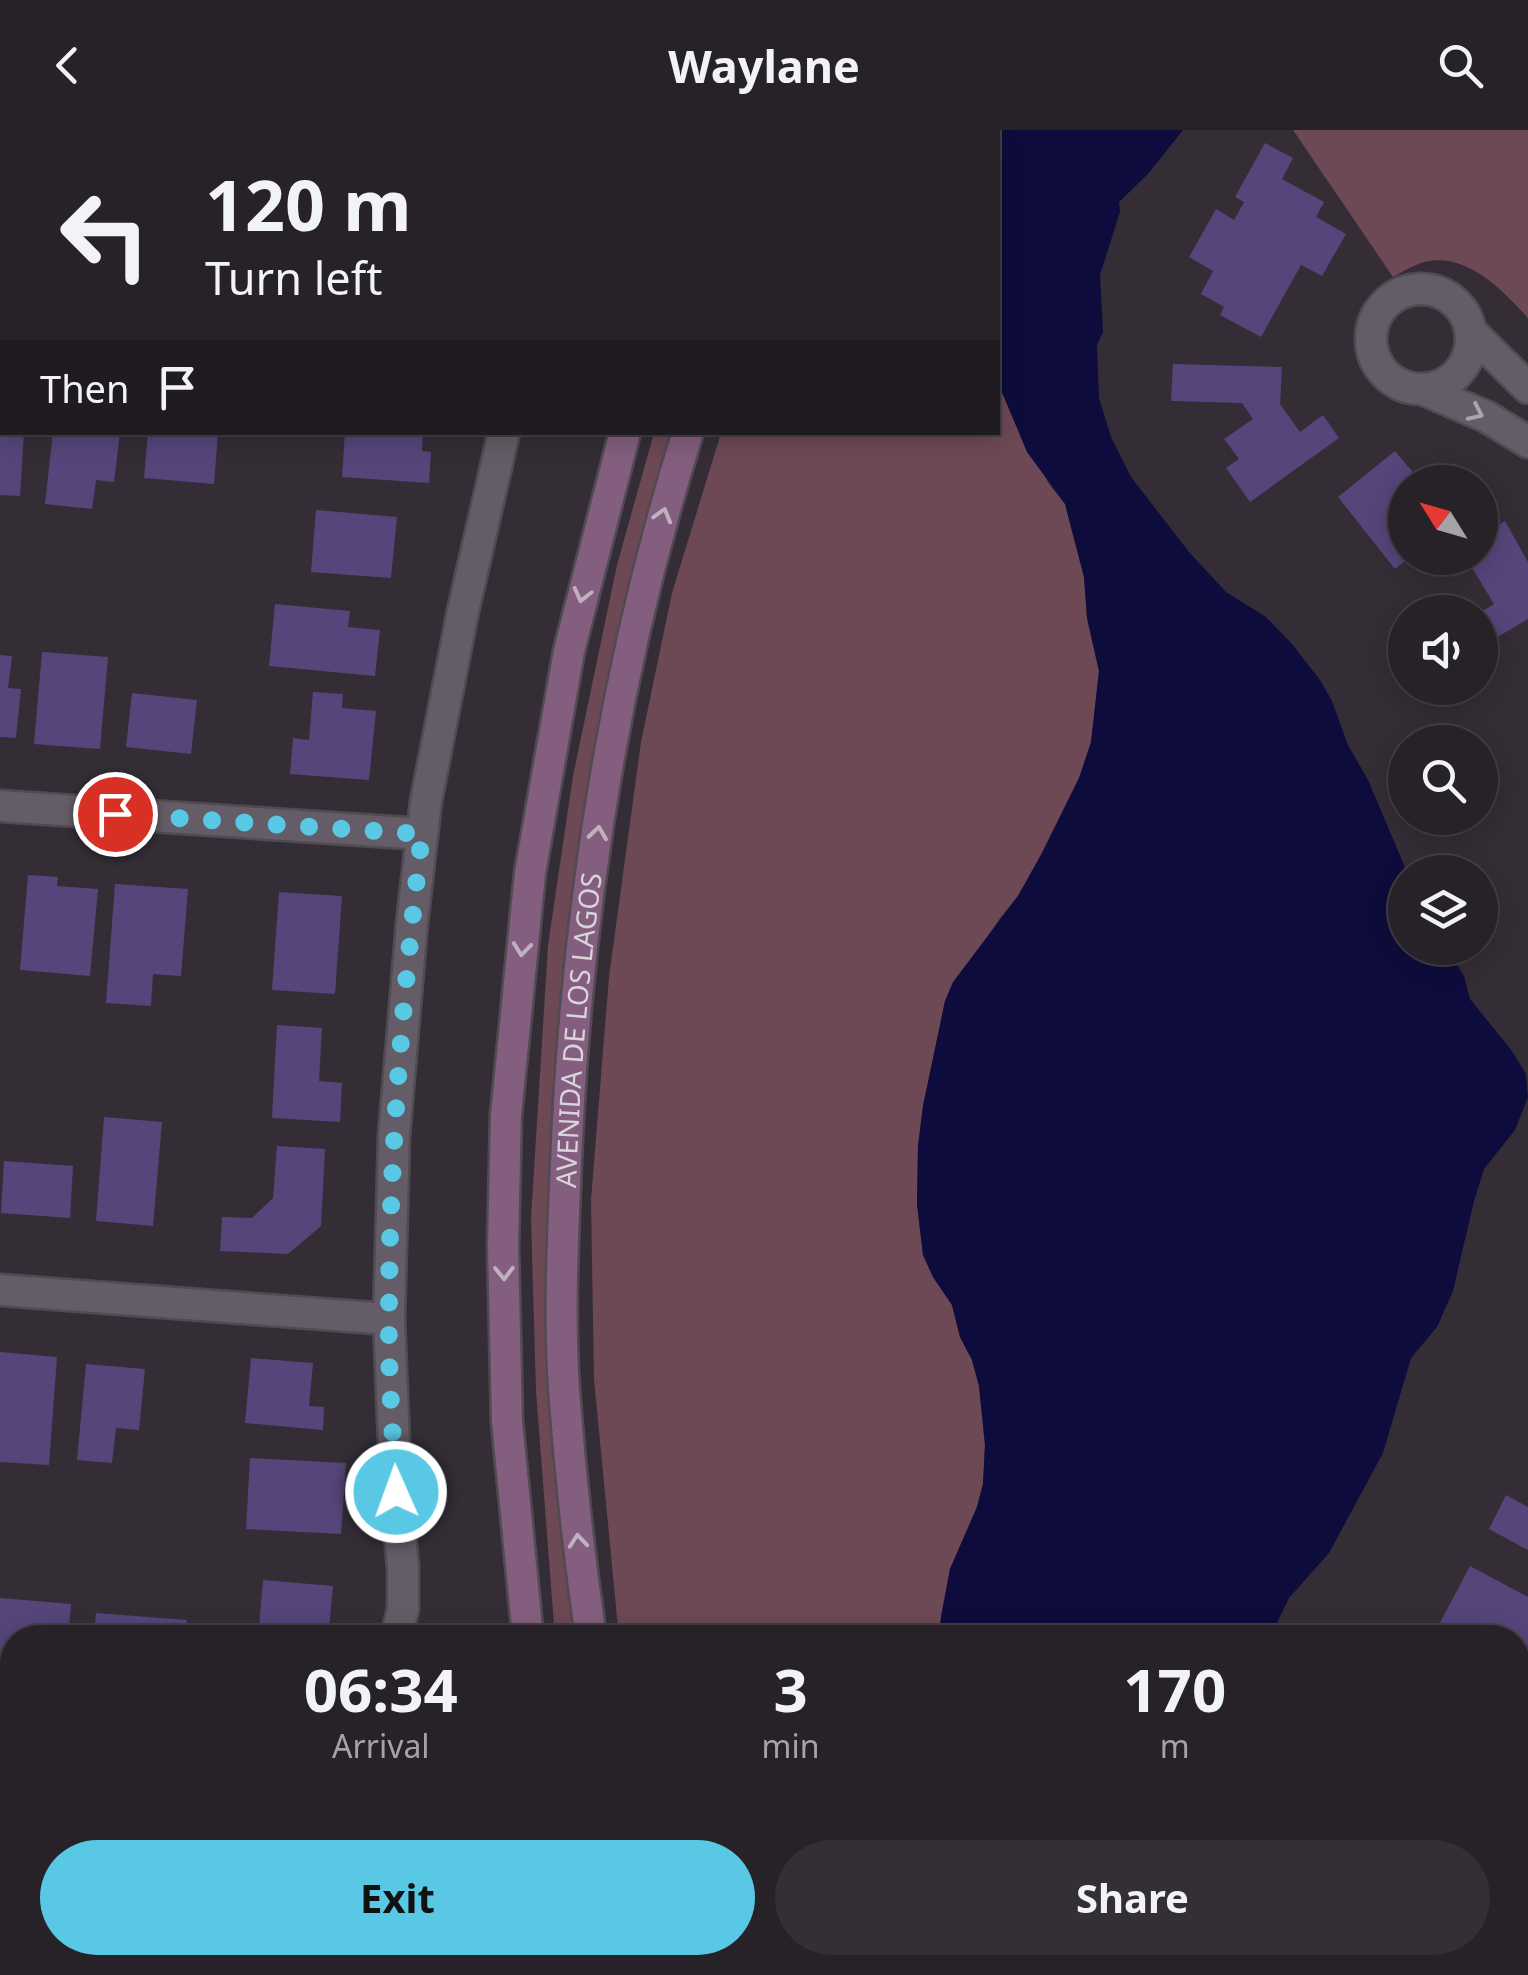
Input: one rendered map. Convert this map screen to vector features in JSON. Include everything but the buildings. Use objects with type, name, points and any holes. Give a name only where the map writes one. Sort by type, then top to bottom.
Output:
[{"type":"street","points":[[1422,389],[1453,378],[1464,365],[1472,332],[1467,316],[1444,293],[1411,289],[1396,294],[1374,320],[1373,352],[1380,367],[1406,387],[1422,389],[1487,418],[1528,442]]},
{"type":"street","points":[[1472,332],[1528,388]]},
{"type":"street","points":[[399,1625],[403,1567],[388,1319],[394,1136],[412,923],[422,834],[463,611],[503,435]]},
{"type":"street","points":[[527,1625],[507,1421],[506,1115],[530,873],[568,650],[623,435]]},
{"type":"street","name":"AVENIDA DE LOS LAGOS","points":[[588,1625],[564,1386],[562,1236],[570,1075],[585,926],[610,752],[660,520],[687,435]]},
{"type":"street","points":[[0,806],[422,834]]},
{"type":"street","points":[[0,1290],[388,1319]]},
{"type":"shaded area","points":[[1000,130],[1183,130],[1148,174],[1119,202],[1120,212],[1100,275],[1103,332],[1097,345],[1099,398],[1111,437],[1131,477],[1189,552],[1226,592],[1266,617],[1292,644],[1332,701],[1348,745],[1368,780],[1388,835],[1400,855],[1388,855],[1388,965],[1457,965],[1470,999],[1526,1074],[1528,1097],[1515,1130],[1484,1169],[1453,1291],[1437,1327],[1411,1358],[1383,1453],[1329,1553],[1289,1598],[1276,1625],[940,1625],[950,1569],[983,1484],[985,1445],[972,1360],[960,1337],[952,1305],[923,1255],[917,1204],[918,1146],[945,1001],[953,982],[1018,896],[1079,778],[1091,742],[1099,671],[1087,618],[1084,577],[1065,504],[1027,452],[1000,388]]},
{"type":"shaded area","points":[[1293,130],[1528,130],[1528,318],[1485,277],[1458,264],[1429,261],[1393,277]]},
{"type":"shaded area","points":[[1000,387],[1049,484],[1065,504],[1084,577],[1087,618],[1099,671],[1091,743],[1079,778],[1018,896],[945,1001],[923,1106],[917,1204],[923,1255],[952,1305],[960,1337],[972,1360],[985,1445],[983,1484],[950,1569],[940,1625],[618,1625],[594,1379],[591,1200],[609,977],[641,742],[672,593],[720,435],[1000,435]]},
{"type":"shaded area","points":[[653,435],[677,435],[570,950],[579,1625],[554,1625],[536,1391],[531,1218],[548,945],[573,776],[617,565]]},
{"type":"route","points":[[115,814],[422,834],[394,1136],[388,1319],[396,1492]]}]
